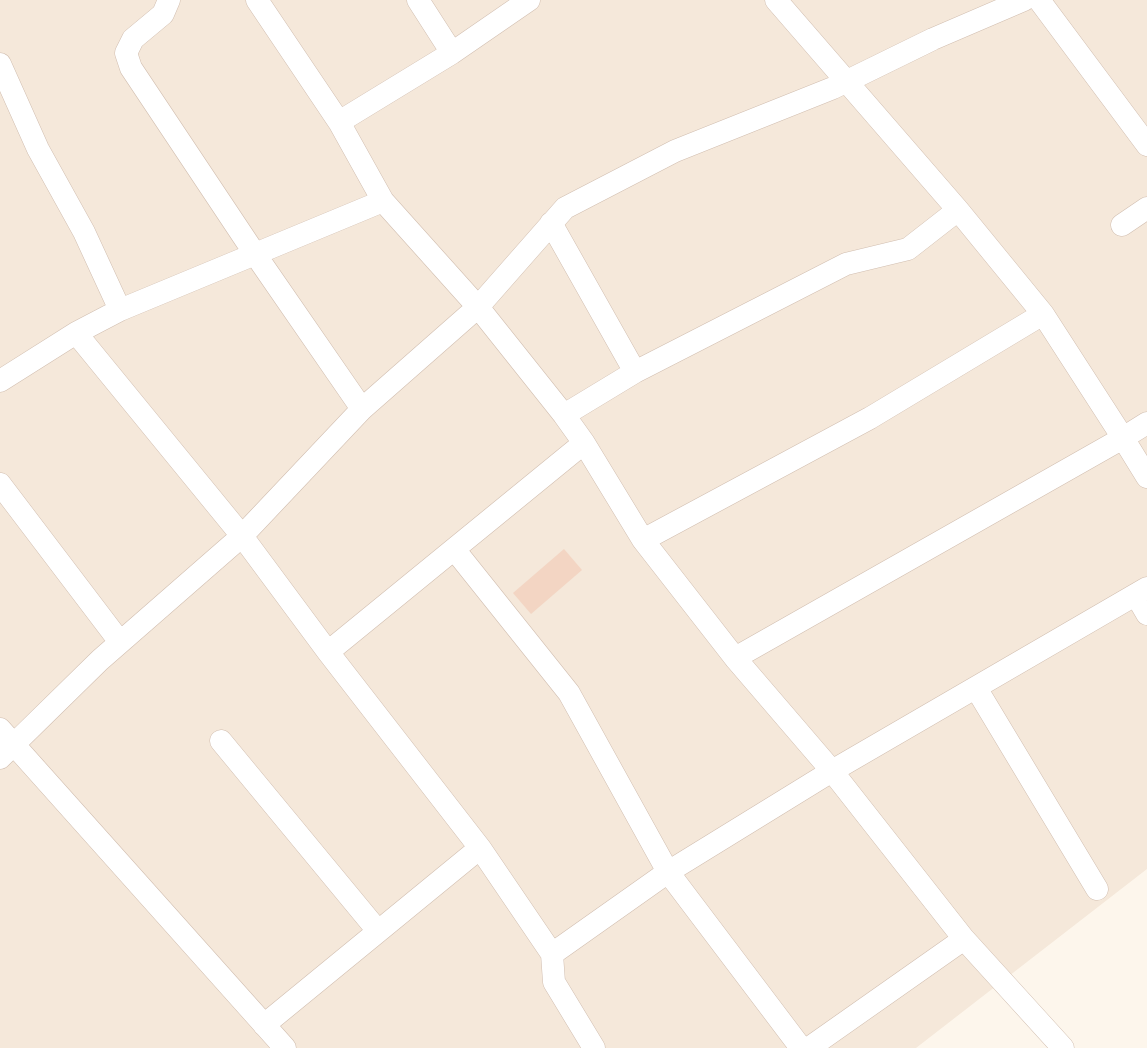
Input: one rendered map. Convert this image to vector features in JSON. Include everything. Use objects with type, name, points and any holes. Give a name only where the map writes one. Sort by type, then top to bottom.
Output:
[{"type":"street","points":[[169,0],[163,14],[133,39],[126,53],[131,68],[255,254],[362,409]]},
{"type":"street","points":[[257,0],[339,122],[382,201],[478,307],[564,415],[584,443],[643,540],[735,658],[832,771],[964,940],[1063,1048]]},
{"type":"street","points":[[418,0],[452,53]]},
{"type":"street","points":[[339,122],[452,53],[529,0]]},
{"type":"street","points":[[776,0],[958,210],[1043,314],[1147,477]]},
{"type":"street","points":[[285,1048],[5,744],[242,536],[362,409],[478,307],[565,208],[675,151],[833,88],[933,39],[1024,0]]},
{"type":"street","points":[[1039,0],[1147,145]]},
{"type":"street","points":[[0,64],[38,149],[84,232],[120,310]]},
{"type":"street","points":[[0,381],[76,333],[120,310],[382,201]]},
{"type":"street","points":[[1122,225],[1147,208]]},
{"type":"street","points":[[564,415],[635,372],[846,264],[908,249],[958,210]]},
{"type":"street","points":[[551,223],[635,372]]},
{"type":"street","points":[[643,540],[870,418],[1043,314]]},
{"type":"street","points":[[76,333],[242,536],[328,652],[480,848],[552,954],[554,982],[594,1048]]},
{"type":"street","points":[[735,658],[1147,423]]},
{"type":"street","points":[[328,652],[584,443]]},
{"type":"street","points":[[0,484],[120,642]]},
{"type":"street","points":[[454,549],[569,693],[668,872],[801,1048]]},
{"type":"street","points":[[552,954],[668,872],[832,771],[1142,592],[1147,614]]},
{"type":"street","points":[[976,688],[1097,889]]},
{"type":"street","points":[[220,741],[378,931]]},
{"type":"street","points":[[264,1025],[480,848]]},
{"type":"street","points":[[809,1048],[964,940]]},
{"type":"shaded area","points":[[0,0],[1147,0],[1147,869],[916,1048],[0,1048]]},
{"type":"building","points":[[564,549],[582,570],[531,614],[513,593]]}]
